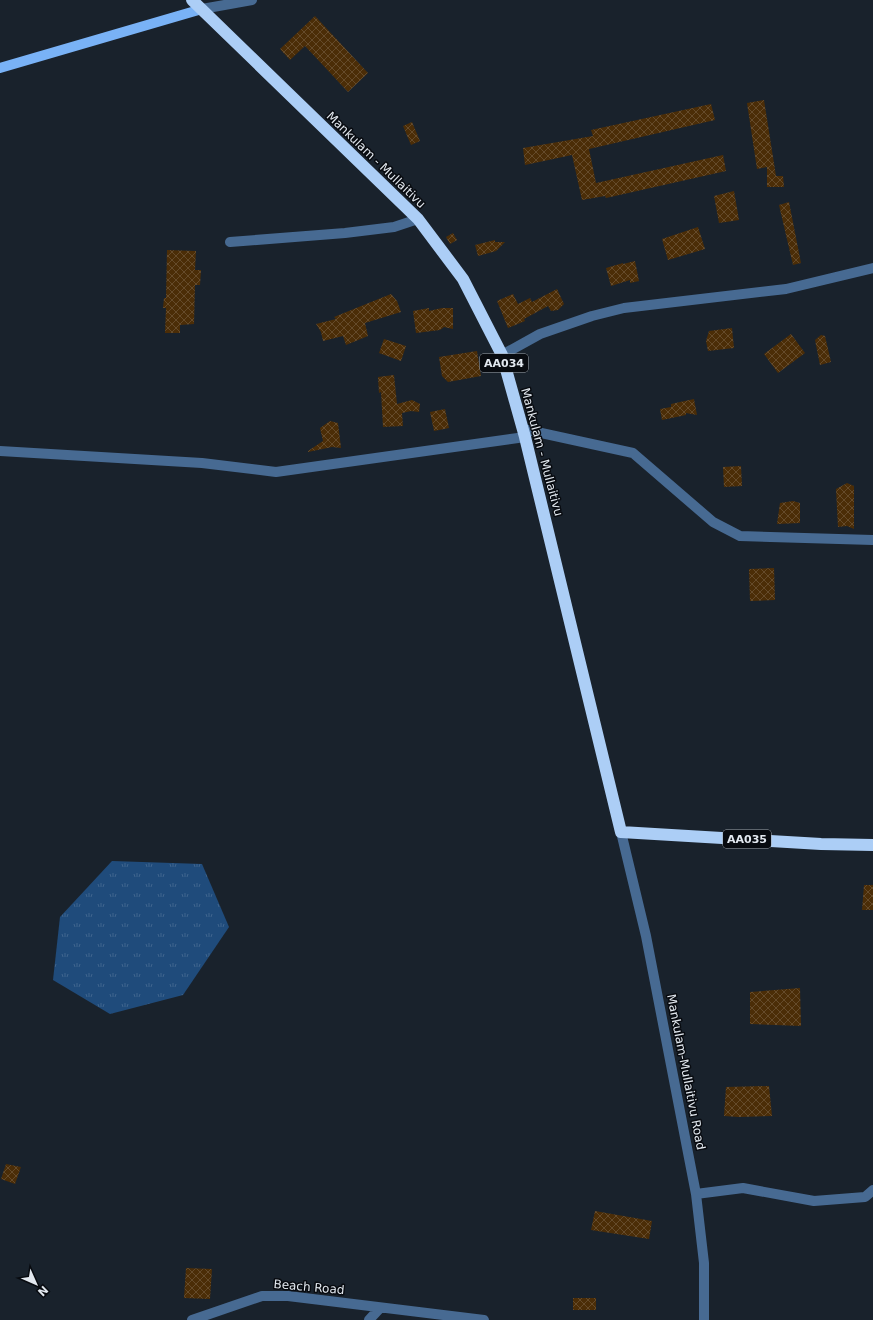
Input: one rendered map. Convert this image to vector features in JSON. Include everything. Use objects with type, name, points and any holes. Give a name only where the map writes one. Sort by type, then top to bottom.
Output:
[{"type":"highway","name":"Mankulam - Mullaitivu","points":[[192,0],[418,219],[462,279],[502,355],[524,433],[621,832]]},
{"type":"highway","name":"AA035","points":[[621,832],[873,845]]},
{"type":"main road","points":[[0,68],[202,9]]},
{"type":"street","points":[[202,9],[252,0]]},
{"type":"street","points":[[230,242],[394,227],[418,219]]},
{"type":"street","points":[[502,355],[540,334],[598,314],[624,308],[786,289],[873,268]]},
{"type":"street","points":[[0,451],[202,463],[276,472],[524,433],[632,453],[714,522],[740,536],[873,540]]},
{"type":"street","name":"Mankulam-Mullaitivu Road","points":[[621,832],[646,936],[696,1194],[704,1263],[704,1320]]},
{"type":"street","points":[[696,1194],[743,1188],[814,1201],[865,1197],[873,1190]]},
{"type":"street","name":"Beach Road","points":[[192,1320],[262,1296],[288,1296],[484,1320]]},
{"type":"street","points":[[369,1320],[380,1308]]},
{"type":"green space","points":[[112,861],[202,864],[229,927],[183,995],[110,1014],[53,980],[60,917]]},
{"type":"building","points":[[315,16],[368,73],[348,92],[305,46],[290,60],[280,49]]},
{"type":"building","points":[[764,100],[776,176],[783,176],[784,187],[767,187],[767,167],[757,169],[747,103]]},
{"type":"building","points":[[711,104],[715,120],[589,149],[596,183],[723,155],[726,171],[606,198],[605,196],[582,200],[572,155],[525,165],[523,148],[593,136],[591,130]]},
{"type":"building","points":[[412,122],[420,141],[411,145],[403,126]]},
{"type":"building","points":[[734,191],[739,220],[719,223],[714,196]]},
{"type":"building","points":[[789,202],[801,263],[793,265],[779,205]]},
{"type":"building","points":[[698,227],[705,249],[668,260],[662,239]]},
{"type":"building","points":[[453,233],[457,240],[450,244],[446,237]]},
{"type":"building","points":[[495,240],[495,242],[505,242],[496,251],[478,256],[475,245]]},
{"type":"building","points":[[167,250],[196,251],[195,270],[201,270],[200,285],[195,285],[194,324],[180,325],[180,333],[165,333],[166,308],[163,308],[164,298],[166,298]]},
{"type":"building","points":[[635,261],[639,281],[630,283],[630,280],[611,286],[606,268]]},
{"type":"building","points":[[557,289],[564,304],[558,310],[551,311],[548,306],[524,319],[525,321],[508,328],[497,301],[513,294],[518,304],[530,298],[532,302]]},
{"type":"building","points":[[391,294],[397,301],[401,312],[365,323],[368,336],[346,345],[343,336],[323,341],[321,332],[316,324],[336,319],[334,317]]},
{"type":"building","points":[[429,308],[429,311],[442,308],[453,308],[453,329],[444,327],[440,330],[416,333],[413,311]]},
{"type":"building","points":[[732,328],[734,348],[708,351],[706,341],[709,331]]},
{"type":"building","points":[[791,334],[805,353],[778,373],[764,354]]},
{"type":"building","points":[[821,335],[825,336],[831,362],[820,365],[815,340]]},
{"type":"building","points":[[384,339],[406,346],[401,361],[379,353]]},
{"type":"building","points":[[477,351],[481,376],[448,382],[442,376],[439,357]]},
{"type":"building","points":[[394,375],[397,404],[412,400],[420,404],[419,412],[411,411],[402,413],[403,426],[383,427],[381,392],[379,393],[378,377]]},
{"type":"building","points":[[694,399],[697,415],[686,413],[686,415],[662,420],[660,409],[671,407],[671,404]]},
{"type":"building","points":[[445,409],[449,428],[434,431],[430,412]]},
{"type":"building","points":[[330,421],[338,423],[341,448],[332,447],[308,452],[323,441],[320,428]]},
{"type":"building","points":[[741,466],[742,486],[724,487],[723,467]]},
{"type":"building","points":[[847,483],[854,486],[854,529],[847,526],[838,527],[836,489]]},
{"type":"building","points":[[793,501],[800,503],[800,523],[777,524],[780,503]]},
{"type":"building","points":[[774,568],[775,600],[750,601],[749,569]]},
{"type":"building","points":[[864,885],[873,885],[873,910],[862,910]]},
{"type":"building","points":[[800,988],[801,1026],[750,1024],[750,992]]},
{"type":"building","points":[[769,1086],[772,1116],[724,1116],[726,1087]]},
{"type":"building","points":[[6,1164],[21,1167],[15,1184],[1,1179]]},
{"type":"building","points":[[595,1211],[652,1221],[649,1239],[591,1230]]},
{"type":"building","points":[[186,1268],[212,1269],[210,1299],[184,1298]]},
{"type":"building","points":[[573,1298],[596,1298],[596,1310],[573,1310]]}]
